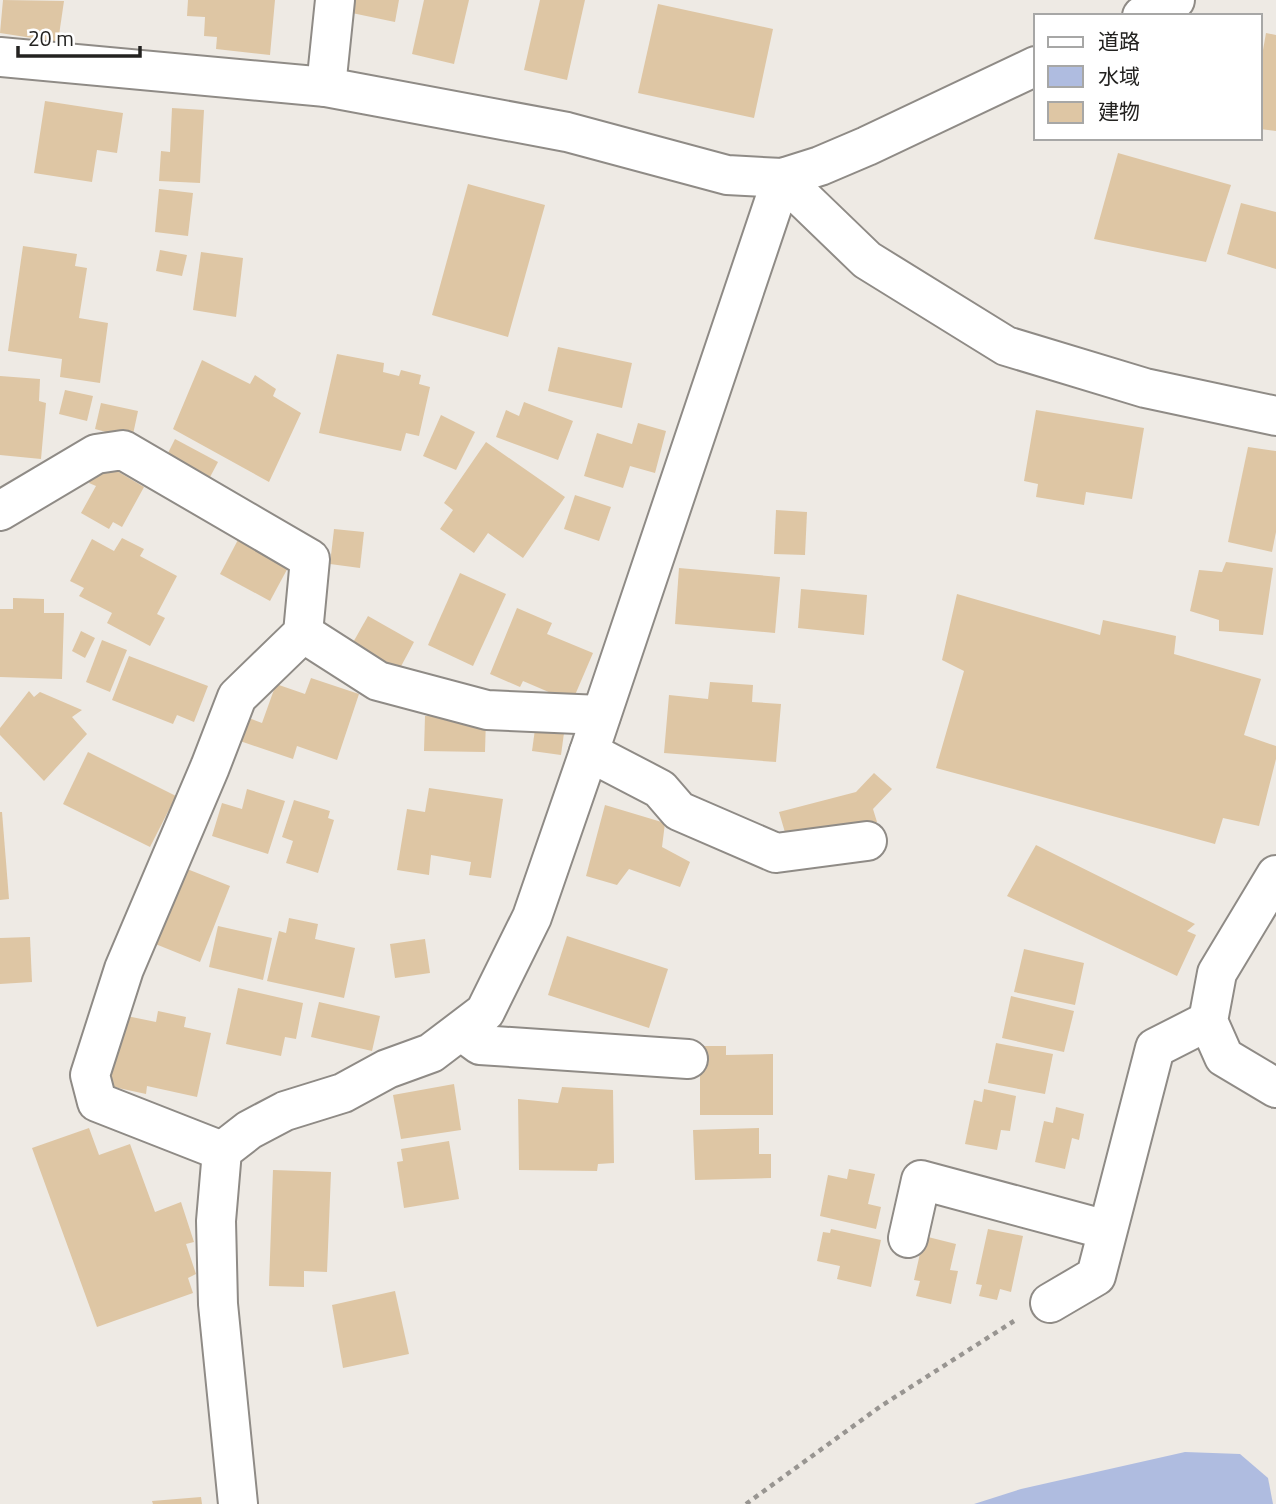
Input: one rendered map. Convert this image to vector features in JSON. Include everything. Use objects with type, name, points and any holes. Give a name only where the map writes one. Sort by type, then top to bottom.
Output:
[{"type":"street","points":[[326,87],[335,0]]},
{"type":"street","points":[[1146,14],[1175,0]]},
{"type":"street","points":[[0,57],[326,87],[567,132],[727,175],[782,178],[844,156],[1034,67]]},
{"type":"street","points":[[782,178],[867,260],[1006,346],[1145,388],[1276,416]]},
{"type":"street","points":[[238,1504],[218,1304],[216,1222],[222,1151],[249,1130],[285,1111],[343,1093],[387,1069],[431,1053],[485,1013],[532,917],[782,178]]},
{"type":"street","points":[[0,511],[96,454],[123,450],[310,559],[303,633],[237,697],[124,969],[90,1075],[97,1102],[222,1151]]},
{"type":"street","points":[[303,633],[378,681],[487,710],[601,715]]},
{"type":"street","points":[[589,752],[660,789],[679,811],[776,853],[867,841]]},
{"type":"street","points":[[1276,875],[1217,973],[1208,1021],[1224,1057],[1276,1088]]},
{"type":"street","points":[[1050,1303],[1096,1276],[1155,1048],[1208,1021]]},
{"type":"street","points":[[461,1031],[480,1045],[688,1059]]},
{"type":"street","points":[[908,1238],[920,1180],[1107,1230]]},
{"type":"path","points":[[746,1504],[881,1406],[1017,1319],[1050,1303]]},
{"type":"water","points":[[1185,1452],[1240,1454],[1268,1478],[1273,1504],[974,1504],[1021,1489]]},
{"type":"building","points":[[3,0],[64,1],[58,42],[0,33]]},
{"type":"building","points":[[188,0],[275,0],[270,55],[216,49],[217,37],[204,36],[205,17],[187,16]]},
{"type":"building","points":[[355,0],[399,0],[395,22],[352,13]]},
{"type":"building","points":[[424,0],[469,0],[454,64],[412,54]]},
{"type":"building","points":[[540,0],[585,0],[567,80],[524,70]]},
{"type":"building","points":[[658,4],[773,29],[754,118],[638,93]]},
{"type":"building","points":[[1266,33],[1276,35],[1276,131],[1262,129],[1262,56]]},
{"type":"building","points":[[45,101],[123,113],[117,153],[97,150],[92,182],[34,173]]},
{"type":"building","points":[[172,108],[204,110],[200,183],[159,181],[161,151],[170,152]]},
{"type":"building","points":[[1118,153],[1231,185],[1206,262],[1094,239]]},
{"type":"building","points":[[468,184],[545,205],[508,337],[432,315]]},
{"type":"building","points":[[159,189],[193,193],[188,236],[155,232]]},
{"type":"building","points":[[1241,203],[1276,212],[1276,269],[1227,254]]},
{"type":"building","points":[[23,246],[77,254],[75,266],[87,268],[79,318],[108,323],[100,383],[60,377],[62,359],[8,351]]},
{"type":"building","points":[[160,250],[187,255],[182,276],[156,271]]},
{"type":"building","points":[[201,252],[243,258],[236,317],[193,310]]},
{"type":"building","points":[[558,347],[632,363],[622,408],[548,391]]},
{"type":"building","points":[[337,354],[384,363],[383,372],[399,376],[401,370],[421,375],[419,384],[430,387],[419,436],[406,433],[401,451],[319,433]]},
{"type":"building","points":[[202,360],[250,384],[255,375],[276,389],[273,396],[301,413],[269,482],[173,429]]},
{"type":"building","points":[[0,376],[40,379],[39,401],[46,403],[41,459],[0,455]]},
{"type":"building","points":[[65,390],[93,396],[87,421],[59,414]]},
{"type":"building","points":[[524,402],[573,421],[558,460],[496,437],[506,410],[519,416]]},
{"type":"building","points":[[101,403],[138,411],[132,439],[95,429]]},
{"type":"building","points":[[1036,410],[1144,428],[1132,499],[1086,492],[1084,505],[1036,497],[1038,484],[1024,481]]},
{"type":"building","points":[[441,415],[475,432],[456,470],[423,456]]},
{"type":"building","points":[[638,423],[666,431],[655,473],[630,466],[623,488],[584,476],[597,433],[632,444]]},
{"type":"building","points":[[175,439],[218,462],[209,479],[167,455]]},
{"type":"building","points":[[486,442],[565,497],[523,558],[488,533],[474,553],[440,529],[453,510],[444,503]]},
{"type":"building","points":[[1248,447],[1276,451],[1276,532],[1272,552],[1228,542]]},
{"type":"building","points":[[112,468],[144,487],[122,527],[113,522],[109,529],[81,513],[96,486],[89,483],[94,474]]},
{"type":"building","points":[[575,495],[611,507],[599,541],[564,529]]},
{"type":"building","points":[[776,510],[807,512],[805,555],[774,554]]},
{"type":"building","points":[[334,529],[364,532],[360,568],[330,564]]},
{"type":"building","points":[[240,536],[290,564],[270,601],[220,574]]},
{"type":"building","points":[[122,538],[144,549],[140,556],[177,576],[157,614],[165,618],[150,646],[107,623],[112,613],[79,596],[84,588],[70,581],[92,539],[114,551]]},
{"type":"building","points":[[1226,562],[1273,568],[1263,635],[1219,631],[1219,620],[1190,611],[1199,570],[1222,572]]},
{"type":"building","points":[[679,568],[780,577],[775,633],[675,624]]},
{"type":"building","points":[[460,573],[506,594],[473,666],[428,645]]},
{"type":"building","points":[[801,589],[867,595],[864,635],[798,628]]},
{"type":"building","points":[[957,594],[1100,635],[1103,620],[1176,636],[1174,654],[1261,679],[1244,735],[1276,746],[1276,759],[1259,826],[1223,818],[1215,844],[936,768],[964,671],[942,660]]},
{"type":"building","points":[[13,598],[44,599],[44,613],[64,613],[62,679],[0,677],[0,609],[13,609]]},
{"type":"building","points":[[517,608],[552,623],[547,634],[593,653],[572,702],[523,681],[520,687],[490,674]]},
{"type":"building","points":[[368,616],[414,642],[398,672],[351,646]]},
{"type":"building","points":[[81,631],[95,638],[85,658],[72,651]]},
{"type":"building","points":[[102,640],[127,650],[110,692],[86,682]]},
{"type":"building","points":[[129,656],[208,686],[194,722],[177,715],[173,724],[112,700]]},
{"type":"building","points":[[311,678],[359,694],[337,760],[297,746],[293,759],[240,741],[249,718],[262,723],[276,684],[305,694]]},
{"type":"building","points":[[710,682],[753,685],[752,702],[781,704],[776,762],[664,753],[669,695],[708,699]]},
{"type":"building","points":[[29,691],[34,697],[40,692],[82,710],[72,717],[87,734],[44,781],[0,735],[0,728]]},
{"type":"building","points":[[425,716],[486,717],[485,752],[424,751]]},
{"type":"building","points":[[535,729],[564,733],[561,755],[532,751]]},
{"type":"building","points":[[88,752],[176,796],[150,847],[63,804]]},
{"type":"building","points":[[874,773],[892,789],[873,809],[877,822],[789,846],[779,812],[856,792]]},
{"type":"building","points":[[429,788],[503,799],[491,878],[469,875],[471,862],[431,855],[429,875],[397,870],[407,809],[425,812]]},
{"type":"building","points":[[247,789],[285,801],[268,854],[212,836],[222,803],[242,809]]},
{"type":"building","points":[[294,800],[330,811],[328,818],[334,820],[318,873],[286,863],[293,841],[282,837]]},
{"type":"building","points":[[605,805],[665,823],[662,847],[690,862],[680,887],[629,869],[617,885],[586,876]]},
{"type":"building","points":[[0,812],[9,899],[0,900]]},
{"type":"building","points":[[1036,845],[1195,924],[1187,931],[1196,935],[1177,976],[1007,896]]},
{"type":"building","points":[[177,865],[230,886],[200,962],[148,941]]},
{"type":"building","points":[[289,918],[318,924],[315,939],[355,948],[344,998],[267,981],[279,931],[286,933]]},
{"type":"building","points":[[218,926],[272,938],[263,980],[209,967]]},
{"type":"building","points":[[567,936],[668,969],[649,1028],[548,995]]},
{"type":"building","points":[[30,937],[32,982],[0,984],[0,938]]},
{"type":"building","points":[[425,939],[430,973],[395,978],[390,944]]},
{"type":"building","points":[[1024,949],[1084,963],[1075,1005],[1014,992]]},
{"type":"building","points":[[238,988],[303,1003],[296,1039],[285,1037],[281,1056],[226,1044]]},
{"type":"building","points":[[1011,996],[1074,1011],[1064,1052],[1002,1038]]},
{"type":"building","points":[[319,1002],[380,1016],[372,1051],[311,1037]]},
{"type":"building","points":[[158,1011],[186,1017],[184,1027],[211,1033],[197,1097],[147,1086],[146,1094],[100,1084],[122,1015],[156,1022]]},
{"type":"building","points":[[996,1043],[1053,1054],[1045,1094],[988,1083]]},
{"type":"building","points":[[700,1046],[726,1046],[726,1055],[773,1054],[773,1115],[700,1115]]},
{"type":"building","points":[[454,1084],[461,1130],[401,1139],[393,1095]]},
{"type":"building","points":[[562,1087],[613,1090],[614,1163],[598,1164],[597,1171],[519,1170],[518,1099],[558,1103]]},
{"type":"building","points":[[984,1089],[1016,1096],[1010,1131],[1001,1130],[997,1150],[965,1144],[974,1100],[982,1102]]},
{"type":"building","points":[[1056,1107],[1084,1114],[1079,1140],[1072,1138],[1065,1169],[1035,1162],[1044,1121],[1053,1123]]},
{"type":"building","points":[[89,1128],[99,1155],[130,1144],[155,1212],[181,1202],[194,1242],[186,1244],[196,1274],[188,1278],[193,1293],[97,1327],[32,1148]]},
{"type":"building","points":[[759,1128],[759,1154],[771,1154],[771,1178],[695,1180],[693,1130]]},
{"type":"building","points":[[449,1141],[459,1199],[404,1208],[397,1162],[403,1161],[401,1149]]},
{"type":"building","points":[[849,1169],[875,1174],[868,1204],[881,1207],[876,1229],[820,1216],[828,1175],[847,1179]]},
{"type":"building","points":[[273,1170],[331,1172],[327,1272],[304,1271],[304,1287],[269,1286]]},
{"type":"building","points":[[831,1229],[881,1240],[871,1287],[837,1279],[840,1266],[817,1261],[823,1232],[830,1233]]},
{"type":"building","points":[[988,1229],[1023,1236],[1011,1292],[1000,1289],[997,1300],[979,1296],[982,1285],[976,1284]]},
{"type":"building","points":[[924,1236],[956,1244],[950,1270],[958,1271],[951,1304],[916,1296],[920,1281],[914,1280]]},
{"type":"building","points":[[395,1291],[409,1354],[343,1368],[332,1305]]},
{"type":"building","points":[[201,1497],[202,1504],[153,1504],[152,1501]]}]
